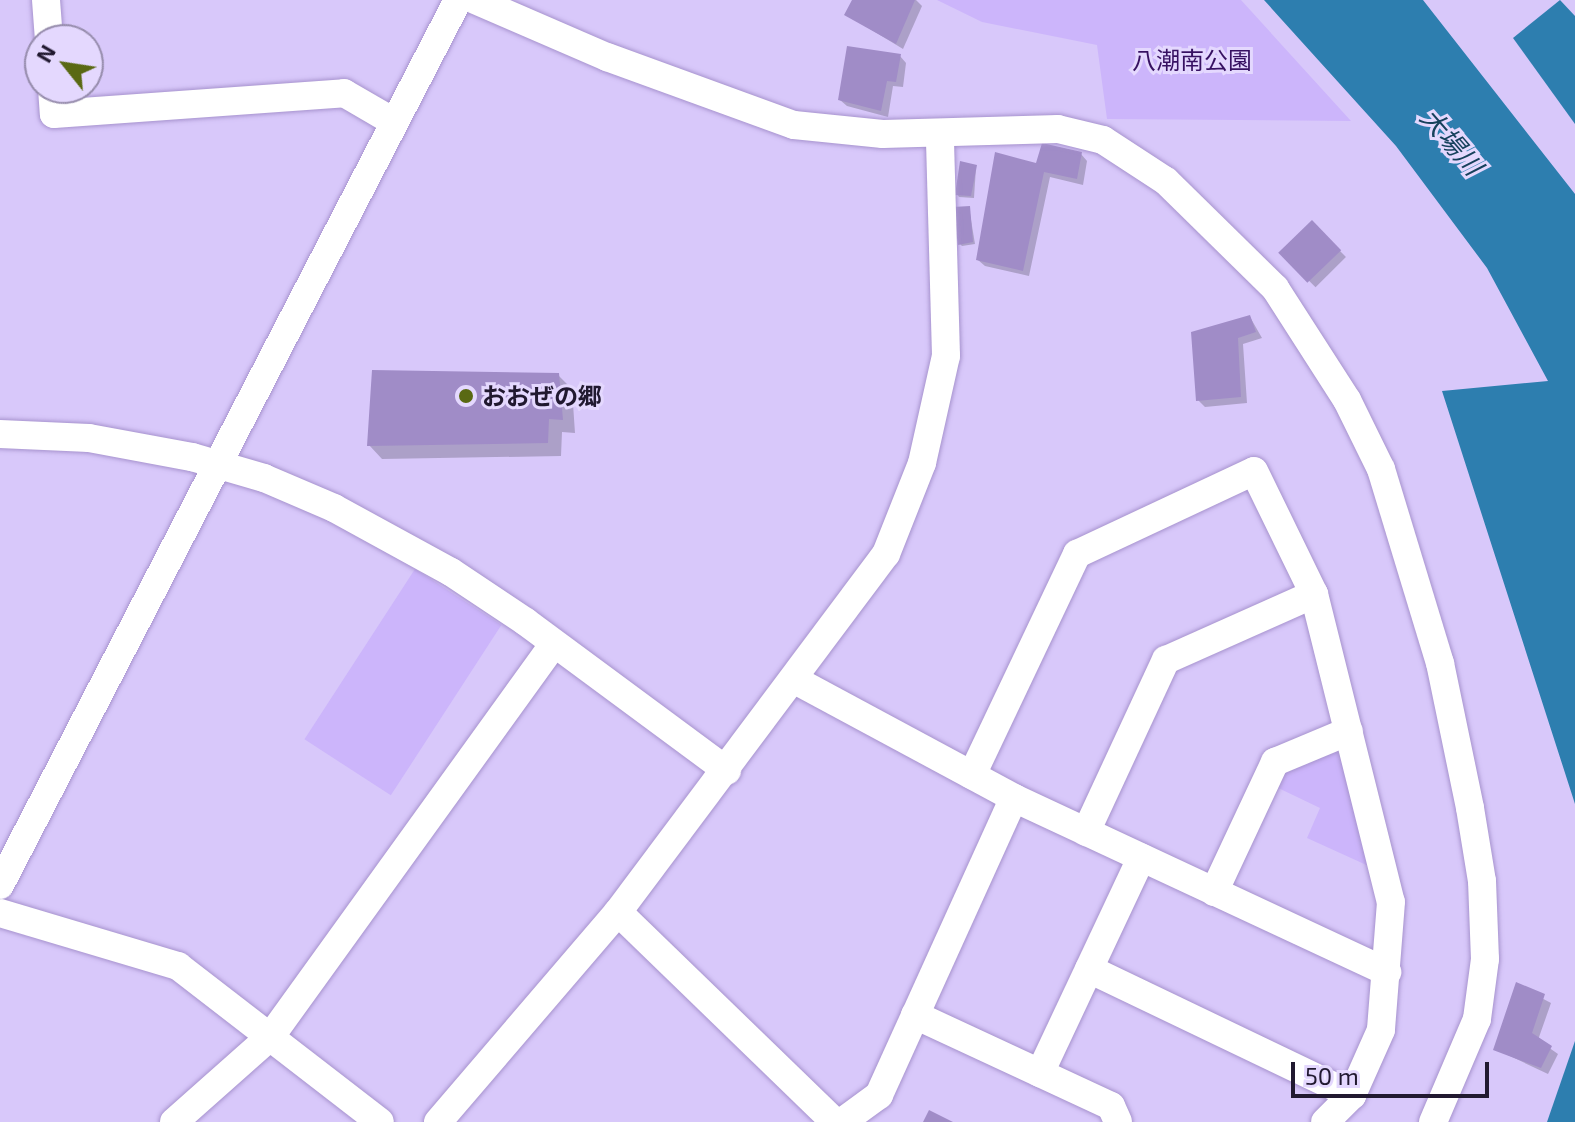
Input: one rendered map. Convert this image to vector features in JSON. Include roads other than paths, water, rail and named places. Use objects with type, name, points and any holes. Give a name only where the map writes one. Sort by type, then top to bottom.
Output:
[{"type":"street","points":[[46,0],[48,24]]},
{"type":"street","points":[[0,885],[458,0]]},
{"type":"street","points":[[475,0],[607,57],[794,125],[940,135],[1058,129],[1103,140],[1166,181],[1275,288],[1354,414],[1381,469],[1422,597],[1482,881],[1485,959],[1477,1019],[1433,1122]]},
{"type":"street","points":[[53,104],[54,114],[344,93],[394,122]]},
{"type":"street","points":[[438,1122],[618,912],[727,771],[886,554],[925,451],[946,356],[940,135]]},
{"type":"street","points":[[0,434],[89,438],[220,464],[264,478],[383,533],[554,644],[727,771]]},
{"type":"street","points":[[972,775],[1077,554],[1254,471],[1314,594],[1391,902],[1381,1030],[1352,1095],[1325,1122]]},
{"type":"street","points":[[1086,832],[1166,660],[1314,594]]},
{"type":"street","points":[[174,1122],[271,1036],[554,644]]},
{"type":"street","points":[[795,680],[1014,798],[1387,972]]},
{"type":"street","points":[[1214,892],[1275,762],[1349,731]]},
{"type":"street","points":[[842,1122],[879,1095],[1014,798]]},
{"type":"street","points":[[1040,1073],[1141,858]]},
{"type":"street","points":[[618,912],[835,1122]]},
{"type":"street","points":[[0,913],[178,966],[380,1122]]},
{"type":"street","points":[[1089,969],[1352,1095]]},
{"type":"street","points":[[915,1015],[1111,1106],[1118,1122]]},
{"type":"water","name":"大場川","points":[[1264,0],[1423,0],[1575,194],[1575,804],[1442,391],[1548,381],[1487,268],[1396,146]]},
{"type":"water","points":[[1560,0],[1575,16],[1575,124],[1513,38]]},
{"type":"water","points":[[1575,1041],[1575,1122],[1547,1122]]},
{"type":"place","name":"おおぜの郷","points":[[466,396]]},
{"type":"park label","name":"八潮南公園","points":[[1192,60]]}]
